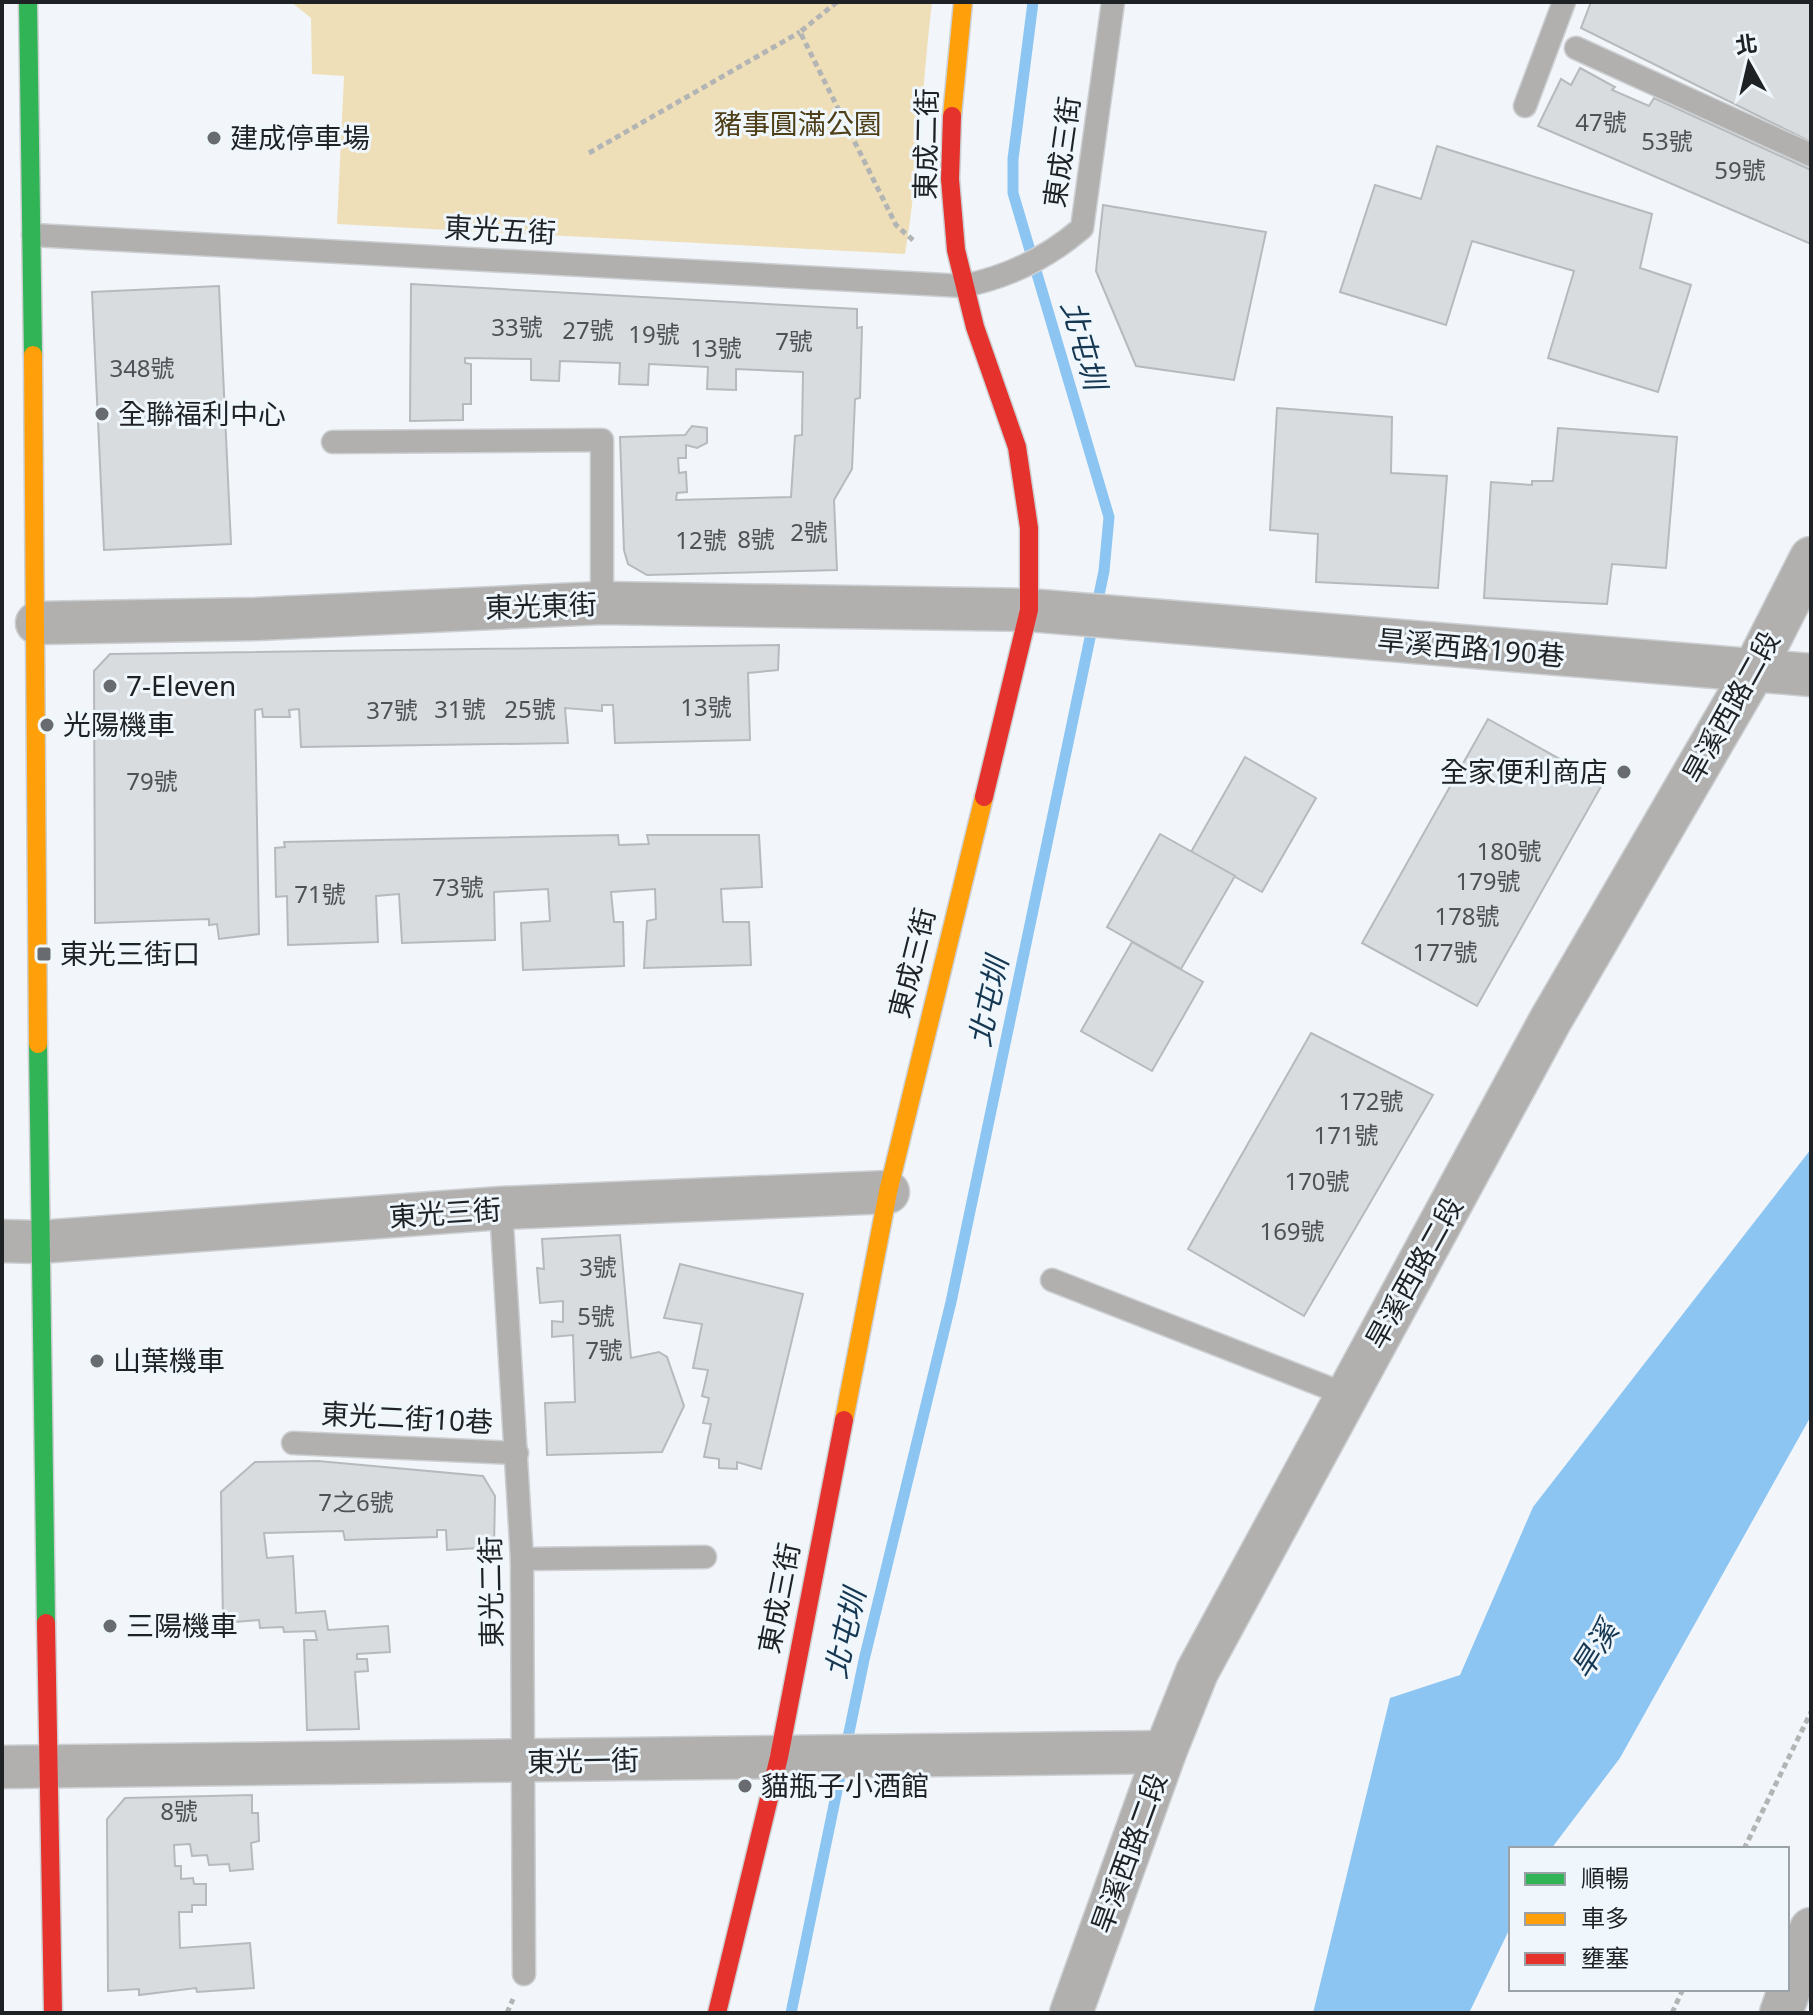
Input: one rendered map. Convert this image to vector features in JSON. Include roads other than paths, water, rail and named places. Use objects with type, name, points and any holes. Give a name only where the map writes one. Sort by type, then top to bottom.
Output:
[{"type":"street","points":[[28,2],[37,623],[21,1242],[50,1765],[53,2013]]},
{"type":"street","name":"東成二街","points":[[963,2],[948,141],[951,210],[963,286]]},
{"type":"street","name":"東成三街","points":[[717,2013],[779,1757],[888,1192],[1037,611],[1031,529],[1017,450],[963,286]]},
{"type":"street","name":"旱溪西路二段","points":[[1071,2013],[1197,1672],[1550,1021],[1753,672],[1811,558]]},
{"type":"street","name":"東光東街","points":[[37,623],[256,619],[602,603],[1037,611],[1130,619]]},
{"type":"street","name":"旱溪西路190巷","points":[[1130,619],[1811,675]]},
{"type":"street","name":"東光三街","points":[[21,1242],[501,1208],[888,1192]]},
{"type":"street","name":"東光一街","points":[[2,1767],[1165,1752]]},
{"type":"street","points":[[1789,1991],[1811,1929]]},
{"type":"street","points":[[1781,2013],[1789,1991]]},
{"type":"lane","name":"東成三街","points":[[963,286],[997,279],[1056,251],[1082,228],[1113,2]]},
{"type":"lane","points":[[1525,106],[1564,2]]},
{"type":"lane","points":[[1576,48],[1811,155]]},
{"type":"lane","name":"東光五街","points":[[33,235],[963,286]]},
{"type":"lane","points":[[333,442],[602,440],[602,603]]},
{"type":"lane","name":"東光二街","points":[[501,1208],[522,1559],[524,1974]]},
{"type":"lane","points":[[1052,1280],[1347,1395]]},
{"type":"lane","name":"東光二街10巷","points":[[293,1443],[517,1453]]},
{"type":"lane","points":[[522,1559],[705,1557]]},
{"type":"water","name":"旱溪","points":[[1811,1149],[1811,1416],[1620,1758],[1553,1847],[1509,1847],[1509,1930],[1469,2013],[1313,2013],[1390,1698],[1460,1675],[1533,1507]]},
{"type":"waterway","name":"北屯圳","points":[[791,2013],[864,1660],[951,1302],[1104,571],[1109,517],[1013,193],[1013,159],[1033,2]]},
{"type":"place","name":"建成停車場","points":[[214,138]]},
{"type":"place","name":"全聯福利中心","points":[[102,414]]},
{"type":"place","name":"7-Eleven","points":[[110,686]]},
{"type":"place","name":"光陽機車","points":[[47,725]]},
{"type":"place","name":"全家便利商店","points":[[1624,772]]},
{"type":"place","name":"東光三街口","points":[[44,954]]},
{"type":"place","name":"山葉機車","points":[[97,1361]]},
{"type":"place","name":"三陽機車","points":[[110,1626]]},
{"type":"place","name":"貓瓶子小酒館","points":[[745,1786]]},
{"type":"park label","name":"豬事圓滿公園","points":[[798,124]]}]
